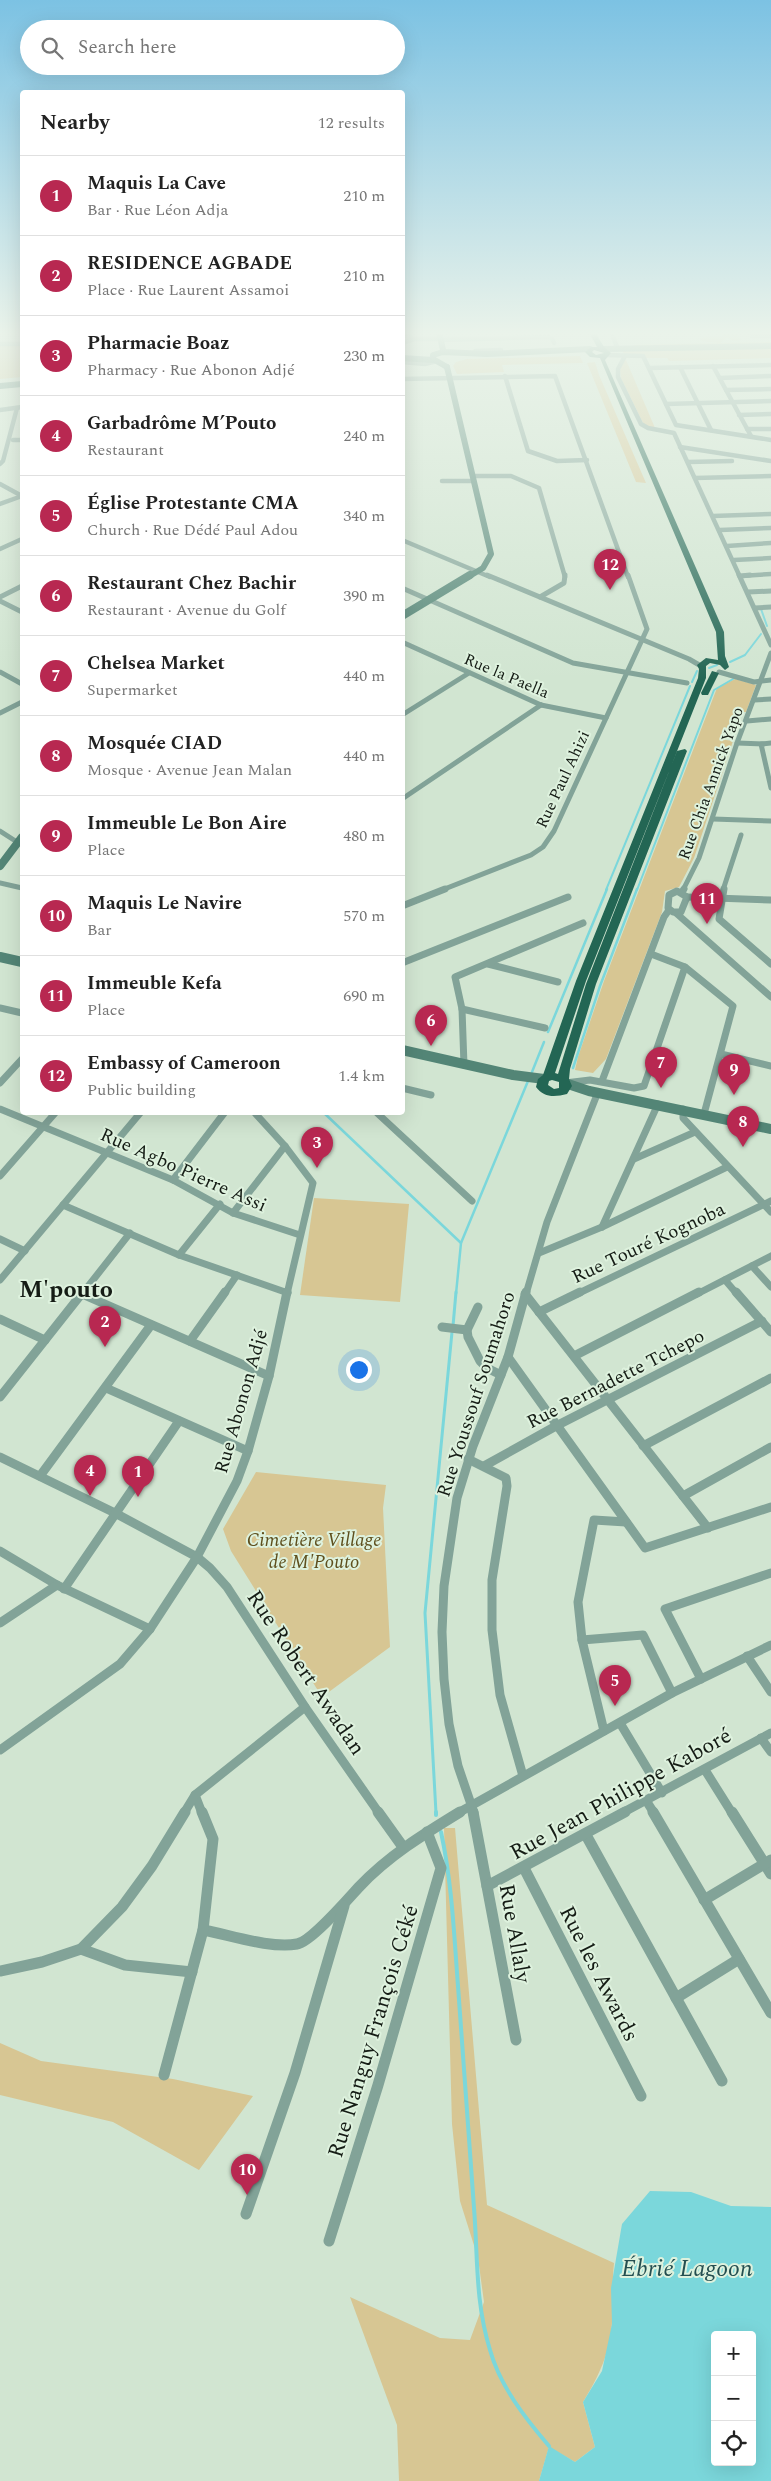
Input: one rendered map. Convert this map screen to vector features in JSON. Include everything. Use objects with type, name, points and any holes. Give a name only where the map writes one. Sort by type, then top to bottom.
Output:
[{"type":"highway","points":[[564,1084],[552,1094],[545,1081],[581,981],[702,678],[704,664],[712,652],[711,632],[635,448]]},
{"type":"highway","points":[[564,1084],[564,1069],[591,984],[707,688],[720,669],[720,632],[642,448]]},
{"type":"highway","points":[[704,664],[720,669]]},
{"type":"highway","points":[[545,1081],[556,1076],[564,1084]]},
{"type":"main road","points":[[405,614],[478,572],[489,561],[491,548],[466,448]]},
{"type":"main road","points":[[0,866],[20,839]]},
{"type":"main road","points":[[0,957],[20,962]]},
{"type":"main road","points":[[405,1051],[545,1081]]},
{"type":"main road","points":[[564,1084],[771,1129]]},
{"type":"street","points":[[0,464],[3,461],[6,448]]},
{"type":"street","points":[[527,448],[528,450],[557,461],[587,460]]},
{"type":"street","points":[[582,448],[646,624],[647,629],[641,639]]},
{"type":"street","points":[[680,448],[734,560],[771,644]]},
{"type":"street","points":[[685,448],[771,461]]},
{"type":"street","points":[[688,462],[732,461]]},
{"type":"street","points":[[442,481],[511,476],[539,488],[565,576],[564,583],[540,598]]},
{"type":"street","points":[[695,478],[771,476]]},
{"type":"street","points":[[0,484],[20,495]]},
{"type":"street","points":[[0,504],[20,497]]},
{"type":"street","points":[[712,516],[771,514]]},
{"type":"street","points":[[720,530],[771,528]]},
{"type":"street","points":[[0,549],[20,540]]},
{"type":"street","points":[[405,541],[704,664]]},
{"type":"street","points":[[727,546],[771,543]]},
{"type":"street","points":[[734,560],[771,558]]},
{"type":"street","points":[[741,576],[771,574]]},
{"type":"street","points":[[0,597],[20,587]]},
{"type":"street","points":[[405,589],[573,663],[687,683]]},
{"type":"street","points":[[748,592],[771,591]]},
{"type":"street","points":[[0,600],[20,611]]},
{"type":"street","points":[[755,608],[771,607]]},
{"type":"street","points":[[763,628],[771,624]]},
{"type":"street","name":"Rue Paul Ahizi","points":[[405,905],[531,854],[543,847],[554,831],[628,673],[641,639]]},
{"type":"street","name":"Rue la Paella","points":[[405,643],[541,705],[606,718]]},
{"type":"street","name":"Rue Chia Annick Yapo","points":[[685,895],[700,858],[738,743],[771,654]]},
{"type":"street","points":[[720,669],[740,679],[760,682],[771,680]]},
{"type":"street","points":[[0,672],[20,683]]},
{"type":"street","points":[[405,713],[469,673]]},
{"type":"street","points":[[754,700],[771,699]]},
{"type":"street","points":[[0,713],[20,703]]},
{"type":"street","points":[[405,797],[541,705]]},
{"type":"street","points":[[746,721],[771,719]]},
{"type":"street","points":[[738,743],[771,743]]},
{"type":"street","points":[[761,744],[771,788]]},
{"type":"street","points":[[713,819],[771,821]]},
{"type":"street","points":[[0,831],[20,839]]},
{"type":"street","points":[[741,836],[721,898],[719,919],[771,964]]},
{"type":"street","points":[[0,883],[20,888]]},
{"type":"street","points":[[771,900],[671,893],[672,912],[771,997]]},
{"type":"street","points":[[602,1081],[664,917],[672,912],[683,910],[685,895]]},
{"type":"street","points":[[405,962],[568,896]]},
{"type":"street","points":[[761,900],[771,909]]},
{"type":"street","points":[[464,1065],[462,1009],[454,977],[583,923]]},
{"type":"street","points":[[651,954],[685,967],[733,1006],[704,1114]]},
{"type":"street","points":[[488,964],[558,982]]},
{"type":"street","points":[[564,1084],[590,1080],[634,1088],[644,1086],[685,967]]},
{"type":"street","points":[[0,1008],[20,1013]]},
{"type":"street","points":[[462,1009],[545,1028]]},
{"type":"street","points":[[721,1054],[771,1066]]},
{"type":"street","points":[[0,1082],[20,1061]]},
{"type":"street","points":[[405,1089],[431,1095]]},
{"type":"street","name":"Rue Youssouf Soumahoro","points":[[472,1804],[463,1783],[454,1752],[446,1701],[443,1605],[452,1521],[468,1460],[508,1357],[541,1242],[593,1091]]},
{"type":"street","points":[[602,1227],[658,1104]]},
{"type":"street","name":"Rue Agbo Pierre Assi","points":[[0,1109],[173,1180],[234,1213],[300,1235]]},
{"type":"street","points":[[683,1109],[683,1118],[727,1167],[767,1203],[771,1212]]},
{"type":"street","points":[[0,1176],[53,1115]]},
{"type":"street","points":[[0,1280],[138,1115]]},
{"type":"street","points":[[173,1180],[224,1115]]},
{"type":"street","name":"Rue Abonon Adjé","points":[[0,1750],[120,1664],[150,1629],[197,1557],[237,1480],[248,1451],[269,1376],[313,1180],[257,1115]]},
{"type":"street","points":[[379,1115],[472,1201]]},
{"type":"street","points":[[634,1159],[695,1132]]},
{"type":"street","points":[[234,1213],[285,1146]]},
{"type":"street","points":[[539,1253],[602,1227],[727,1167]]},
{"type":"street","name":"Rue Touré Kognoba","points":[[539,1312],[767,1203]]},
{"type":"street","points":[[179,1254],[220,1204]]},
{"type":"street","points":[[62,1205],[179,1254],[288,1293]]},
{"type":"street","points":[[0,1397],[4,1385],[45,1340],[130,1233]]},
{"type":"street","points":[[0,1239],[25,1251]]},
{"type":"street","points":[[574,1356],[771,1256]]},
{"type":"street","points":[[752,1266],[771,1287]]},
{"type":"street","points":[[190,1340],[237,1275]]},
{"type":"street","points":[[724,1280],[771,1332]]},
{"type":"street","points":[[82,1294],[269,1376]]},
{"type":"street","points":[[525,1294],[708,1528]]},
{"type":"street","points":[[478,1307],[467,1330],[470,1344],[487,1368],[501,1375]]},
{"type":"street","points":[[0,1319],[45,1340]]},
{"type":"street","name":"Rue Bernadette Tchepo","points":[[484,1466],[556,1426],[762,1321]]},
{"type":"street","points":[[40,1476],[151,1325]]},
{"type":"street","points":[[449,1328],[467,1330]]},
{"type":"street","points":[[508,1357],[645,1548],[771,1507]]},
{"type":"street","points":[[643,1446],[771,1378]]},
{"type":"street","points":[[106,1388],[248,1451]]},
{"type":"street","points":[[0,1623],[61,1587],[179,1421]]},
{"type":"street","points":[[683,1496],[771,1447]]},
{"type":"street","name":"Rue Robert Awadan","points":[[0,1457],[115,1513],[197,1557],[227,1587],[305,1707],[404,1847]]},
{"type":"street","points":[[468,1460],[506,1478],[507,1486],[492,1580],[492,1630],[500,1695],[523,1776]]},
{"type":"street","points":[[604,1731],[582,1640],[578,1602],[594,1520],[626,1522]]},
{"type":"street","points":[[0,1551],[61,1587],[150,1629]]},
{"type":"street","points":[[701,1679],[665,1609],[771,1573]]},
{"type":"street","points":[[582,1640],[643,1635],[672,1693]]},
{"type":"street","points":[[203,1930],[282,1945],[300,1944],[344,1906],[359,1887],[404,1847],[427,1832],[472,1804],[672,1693],[771,1645]]},
{"type":"street","points":[[747,1656],[771,1692]]},
{"type":"street","points":[[0,1971],[42,1962],[81,1949],[122,1907],[152,1866],[195,1795],[305,1707]]},
{"type":"street","points":[[620,1722],[662,1793]]},
{"type":"street","name":"Rue Jean Philippe Kaboré","points":[[488,1886],[647,1802],[771,1732]]},
{"type":"street","points":[[761,1738],[771,1752]]},
{"type":"street","points":[[705,1770],[768,1862],[771,1874]]},
{"type":"street","points":[[164,2076],[203,1930],[213,1839],[195,1795]]},
{"type":"street","points":[[647,1802],[771,2013]]},
{"type":"street","name":"Rue Allaly","points":[[472,1804],[516,2040]]},
{"type":"street","name":"Rue Nanguy François Céké","points":[[329,2241],[378,2085],[441,1868],[427,1832]]},
{"type":"street","points":[[586,1835],[722,2081]]},
{"type":"street","points":[[704,1900],[768,1862]]},
{"type":"street","name":"Rue les Awards","points":[[524,1868],[641,2096]]},
{"type":"street","points":[[246,2214],[295,2073],[344,1906]]},
{"type":"street","points":[[81,1949],[124,1965],[192,1972]]},
{"type":"street","points":[[676,1998],[739,1960]]},
{"type":"green space","points":[[622,448],[631,448],[646,483],[636,482]]},
{"type":"green space","points":[[735,679],[756,685],[746,712],[738,712],[735,715],[726,740],[733,741],[694,858],[679,887],[665,891],[662,912],[606,1059],[593,1073],[575,1070],[604,981],[717,688]]},
{"type":"green space","points":[[314,1198],[409,1204],[400,1302],[300,1295]]},
{"type":"green space","name":"Cimetière Village de M'Pouto","points":[[256,1472],[386,1485],[383,1508],[390,1647],[322,1697],[231,1551],[223,1529]]},
{"type":"green space","points":[[444,1828],[455,1828],[487,2205],[614,2263],[612,2322],[609,2343],[599,2374],[583,2402],[595,2447],[575,2462],[549,2447],[539,2481],[399,2481],[397,2425],[350,2297],[440,2338],[470,2340],[484,2302],[478,2258],[460,2201],[452,2124]]},
{"type":"green space","points":[[0,2043],[41,2061],[173,2079],[253,2096],[199,2170],[113,2122],[0,2095]]},
{"type":"water","name":"Ébrié Lagoon","points":[[650,2191],[691,2192],[731,2206],[771,2207],[771,2481],[539,2481],[549,2446],[575,2462],[595,2447],[583,2402],[602,2371],[612,2324],[611,2288],[622,2224]]},
{"type":"waterway","points":[[761,609],[767,626]]},
{"type":"waterway","points":[[730,662],[745,655],[761,634]]},
{"type":"waterway","points":[[709,668],[717,665]]},
{"type":"waterway","points":[[692,682],[697,671]]},
{"type":"waterway","points":[[637,890],[714,690],[733,679]]},
{"type":"waterway","points":[[606,890],[690,686]]},
{"type":"waterway","points":[[548,1032],[607,889]]},
{"type":"waterway","points":[[573,1068],[600,986],[637,889]]},
{"type":"waterway","points":[[532,1072],[544,1042]]},
{"type":"waterway","points":[[461,1243],[528,1081]]},
{"type":"waterway","points":[[326,1115],[461,1243]]},
{"type":"waterway","points":[[456,1294],[461,1243]]},
{"type":"waterway","points":[[453,1326],[456,1292]]},
{"type":"waterway","points":[[436,1813],[425,1613],[452,1332]]},
{"type":"waterway","points":[[441,1832],[448,1870],[454,1928],[479,2297],[485,2332],[494,2363],[507,2389],[522,2413],[549,2446]]},
{"type":"place","name":"Embassy of Cameroon","points":[[610,590]]},
{"type":"place","name":"Immeuble Kefa","points":[[707,924]]},
{"type":"place","name":"Restaurant Chez Bachir","points":[[431,1046]]},
{"type":"place","name":"Chelsea Market","points":[[661,1088]]},
{"type":"place","name":"Immeuble Le Bon Aire","points":[[734,1095]]},
{"type":"place","name":"Mosquée CIAD","points":[[743,1147]]},
{"type":"place","name":"Pharmacie Boaz","points":[[317,1168]]},
{"type":"place","name":"RESIDENCE AGBADE","points":[[105,1347]]},
{"type":"place","name":"Garbadrôme M’Pouto","points":[[90,1496]]},
{"type":"place","name":"Maquis La Cave","points":[[138,1497]]},
{"type":"place","name":"Église Protestante CMA","points":[[615,1706]]},
{"type":"place","name":"Maquis Le Navire","points":[[247,2195]]},
{"type":"district","name":"M'pouto","points":[[66,1289]]}]
